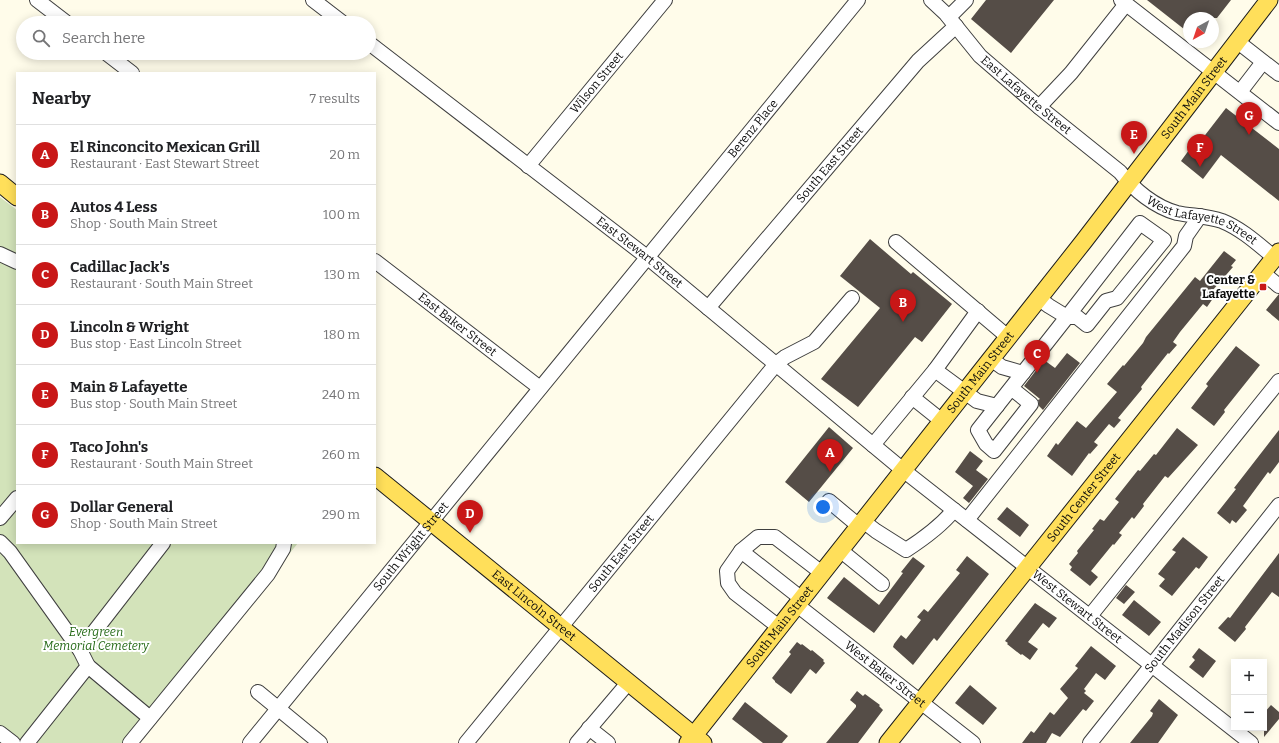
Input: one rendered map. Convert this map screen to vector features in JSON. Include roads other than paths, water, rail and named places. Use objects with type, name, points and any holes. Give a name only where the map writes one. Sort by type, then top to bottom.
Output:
[{"type":"main road","name":"South Main Street","points":[[695,741],[779,627],[991,359],[1238,42],[1269,0]]},
{"type":"main road","points":[[0,184],[16,196]]},
{"type":"main road","name":"South Center Street","points":[[888,743],[1277,255]]},
{"type":"main road","name":"East Lincoln Street","points":[[376,477],[628,683],[695,741]]},
{"type":"street","points":[[37,0],[58,16]]},
{"type":"street","points":[[313,0],[334,16]]},
{"type":"street","name":"Wilson Street","points":[[528,166],[665,0]]},
{"type":"street","name":"Berenz Place","points":[[647,257],[858,0]]},
{"type":"street","name":"East Lafayette Street","points":[[931,0],[952,22],[980,56],[1120,172],[1128,182]]},
{"type":"street","name":"South East Street","points":[[708,308],[952,22],[966,0]]},
{"type":"street","points":[[1039,106],[1071,73],[1123,2],[1279,123]]},
{"type":"street","points":[[1238,42],[1279,74]]},
{"type":"street","name":"East Stewart Street","points":[[376,48],[647,257],[903,470]]},
{"type":"street","points":[[115,60],[131,72]]},
{"type":"street","points":[[1240,92],[1263,62]]},
{"type":"street","name":"West Lafayette Street","points":[[1128,182],[1157,205],[1176,213],[1200,216],[1221,221],[1235,228],[1277,255]]},
{"type":"street","points":[[967,520],[1184,246],[1186,236],[1200,216]]},
{"type":"street","points":[[1011,388],[1031,404],[994,451],[986,444],[978,430],[1140,223],[1164,240]]},
{"type":"street","points":[[1038,298],[1067,317],[1077,317],[1087,325],[1106,301],[1117,298],[1164,240],[1186,236]]},
{"type":"street","points":[[896,242],[1008,337]]},
{"type":"street","name":"South Wright Street","points":[[250,743],[647,257]]},
{"type":"street","name":"East Baker Street","points":[[376,262],[540,388]]},
{"type":"street","points":[[1263,274],[1279,286]]},
{"type":"street","name":"South East Street","points":[[466,743],[776,364],[814,342],[852,298]]},
{"type":"street","points":[[873,445],[935,370],[978,311]]},
{"type":"street","points":[[991,359],[1002,367],[1023,373]]},
{"type":"street","points":[[935,370],[977,401],[997,406]]},
{"type":"street","points":[[1090,616],[1279,381]]},
{"type":"street","points":[[912,397],[942,421]]},
{"type":"street","name":"West Stewart Street","points":[[903,470],[1251,743]]},
{"type":"street","points":[[0,518],[16,499]]},
{"type":"street","points":[[829,501],[861,523],[906,550],[923,539],[945,521],[954,510]]},
{"type":"street","name":"South Madison Street","points":[[1090,743],[1279,505]]},
{"type":"street","points":[[779,627],[735,594],[728,583],[727,571],[741,551],[758,537],[775,537],[822,573]]},
{"type":"street","points":[[0,542],[10,552],[80,650],[88,666],[150,718]]},
{"type":"street","points":[[80,650],[162,544]]},
{"type":"street","points":[[130,743],[268,574],[283,549],[284,544]]},
{"type":"street","points":[[840,550],[882,584]]},
{"type":"street","name":"West Baker Street","points":[[741,551],[799,602],[973,743]]},
{"type":"street","points":[[27,743],[88,666]]},
{"type":"street","points":[[577,743],[628,683]]},
{"type":"street","points":[[258,692],[320,743]]},
{"type":"street","points":[[590,728],[608,743]]},
{"type":"street","points":[[0,733],[13,743]]},
{"type":"place","name":"Dollar General","points":[[1249,135]]},
{"type":"place","name":"Main & Lafayette","points":[[1134,154]]},
{"type":"place","name":"Taco John's","points":[[1200,167]]},
{"type":"place","name":"Center & Lafayette","points":[[1263,287]]},
{"type":"place","name":"Autos 4 Less","points":[[903,322]]},
{"type":"place","name":"Cadillac Jack's","points":[[1037,373]]},
{"type":"place","name":"El Rinconcito Mexican Grill","points":[[830,472]]},
{"type":"place","name":"Lincoln & Wright","points":[[470,533]]},
{"type":"park label","name":"Evergreen Memorial Cemetery","points":[[96,639]]}]
